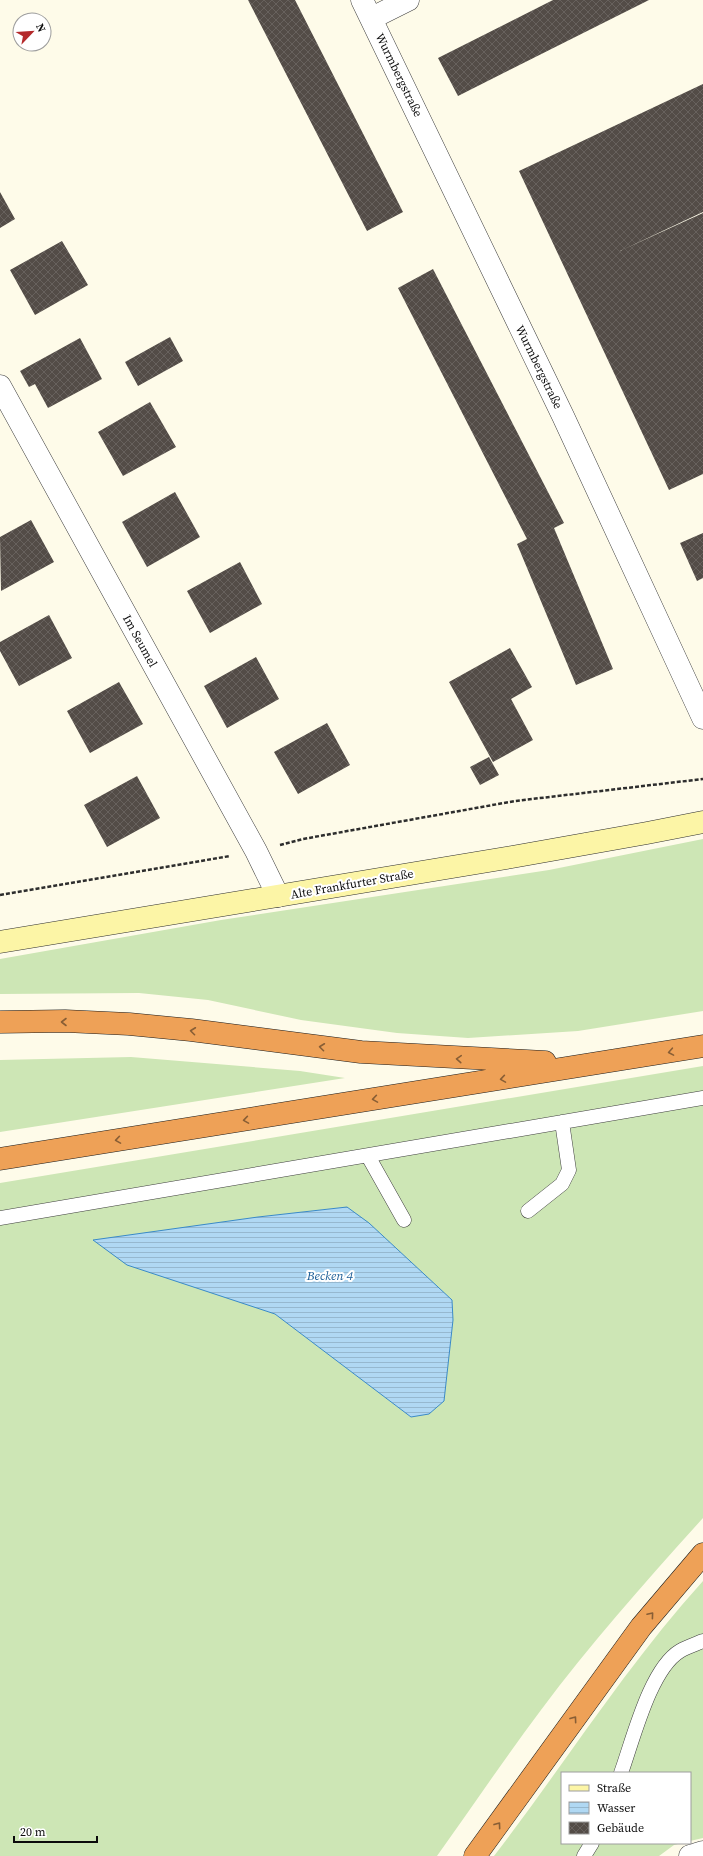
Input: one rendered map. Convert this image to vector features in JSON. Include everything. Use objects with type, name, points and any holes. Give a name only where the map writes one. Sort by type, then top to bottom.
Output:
[{"type":"highway","points":[[0,1022],[66,1021],[129,1024],[192,1030],[361,1052],[474,1060],[554,1063],[638,1057]]},
{"type":"highway","points":[[0,1159],[703,1046]]},
{"type":"highway","points":[[476,1856],[641,1627],[703,1554]]},
{"type":"street","name":"Wurmbergstraße","points":[[408,0],[367,9],[566,424],[703,718]]},
{"type":"street","name":"Im Seumel","points":[[0,386],[256,851],[278,896]]},
{"type":"street","name":"Alte Frankfurter Straße","points":[[0,942],[278,896],[703,822]]},
{"type":"street","points":[[690,1856],[703,1852]]},
{"type":"lane","points":[[0,1218],[703,1098]]},
{"type":"lane","points":[[528,1211],[562,1184],[569,1170],[562,1122]]},
{"type":"lane","points":[[368,1156],[404,1220]]},
{"type":"lane","points":[[621,1772],[651,1689],[661,1669],[680,1651],[703,1641]]},
{"type":"lane","points":[[584,1856],[591,1844]]},
{"type":"path","points":[[0,895],[256,851],[303,839],[514,801],[703,779]]},
{"type":"green space","points":[[703,839],[703,1011],[578,1031],[468,1038],[397,1033],[301,1020],[208,1000],[139,993],[0,994],[0,959],[221,920],[549,870]]},
{"type":"green space","points":[[131,1057],[300,1071],[345,1078],[0,1132],[0,1060]]},
{"type":"green space","points":[[703,1066],[703,1518],[620,1612],[560,1685],[514,1746],[437,1856],[0,1856],[0,1183]],"holes":[[[347,1207],[452,1300],[453,1320],[444,1401],[411,1417],[275,1314],[94,1241],[258,1217]]]},
{"type":"green space","points":[[703,1581],[703,1838],[691,1841],[691,1772],[561,1772],[561,1844],[678,1844],[674,1845],[659,1856],[494,1856],[621,1681],[675,1613]]},
{"type":"water","name":"Becken 4","points":[[347,1207],[369,1223],[452,1300],[453,1320],[444,1401],[429,1414],[411,1417],[275,1314],[127,1265],[93,1240],[258,1217]]},
{"type":"building","points":[[248,0],[295,0],[403,212],[367,231]]},
{"type":"building","points":[[553,0],[649,0],[458,96],[438,58]]},
{"type":"building","points":[[703,84],[703,212],[620,251],[703,213],[703,474],[669,490],[519,171]]},
{"type":"building","points":[[0,192],[15,219],[0,228]]},
{"type":"building","points":[[62,241],[88,285],[35,315],[10,270]]},
{"type":"building","points":[[433,269],[564,523],[554,528],[613,669],[576,685],[517,544],[527,539],[398,288]]},
{"type":"building","points":[[170,337],[183,361],[138,386],[125,362]]},
{"type":"building","points":[[80,338],[102,379],[48,408],[35,384],[29,387],[20,371]]},
{"type":"building","points":[[150,402],[176,447],[123,476],[98,432]]},
{"type":"building","points":[[175,492],[200,537],[147,567],[122,522]]},
{"type":"building","points":[[31,520],[54,562],[1,591],[0,537]]},
{"type":"building","points":[[703,533],[703,578],[697,581],[680,543]]},
{"type":"building","points":[[240,562],[262,604],[210,633],[187,591]]},
{"type":"building","points":[[49,615],[72,658],[19,686],[0,651],[0,642]]},
{"type":"building","points":[[510,648],[532,687],[511,699],[533,740],[493,762],[449,682]]},
{"type":"building","points":[[256,657],[279,699],[227,728],[204,686]]},
{"type":"building","points":[[119,682],[143,724],[90,753],[67,711]]},
{"type":"building","points":[[327,723],[350,765],[298,794],[274,752]]},
{"type":"building","points":[[489,757],[499,775],[480,785],[470,767]]},
{"type":"building","points":[[137,776],[160,818],[107,847],[84,805]]}]
